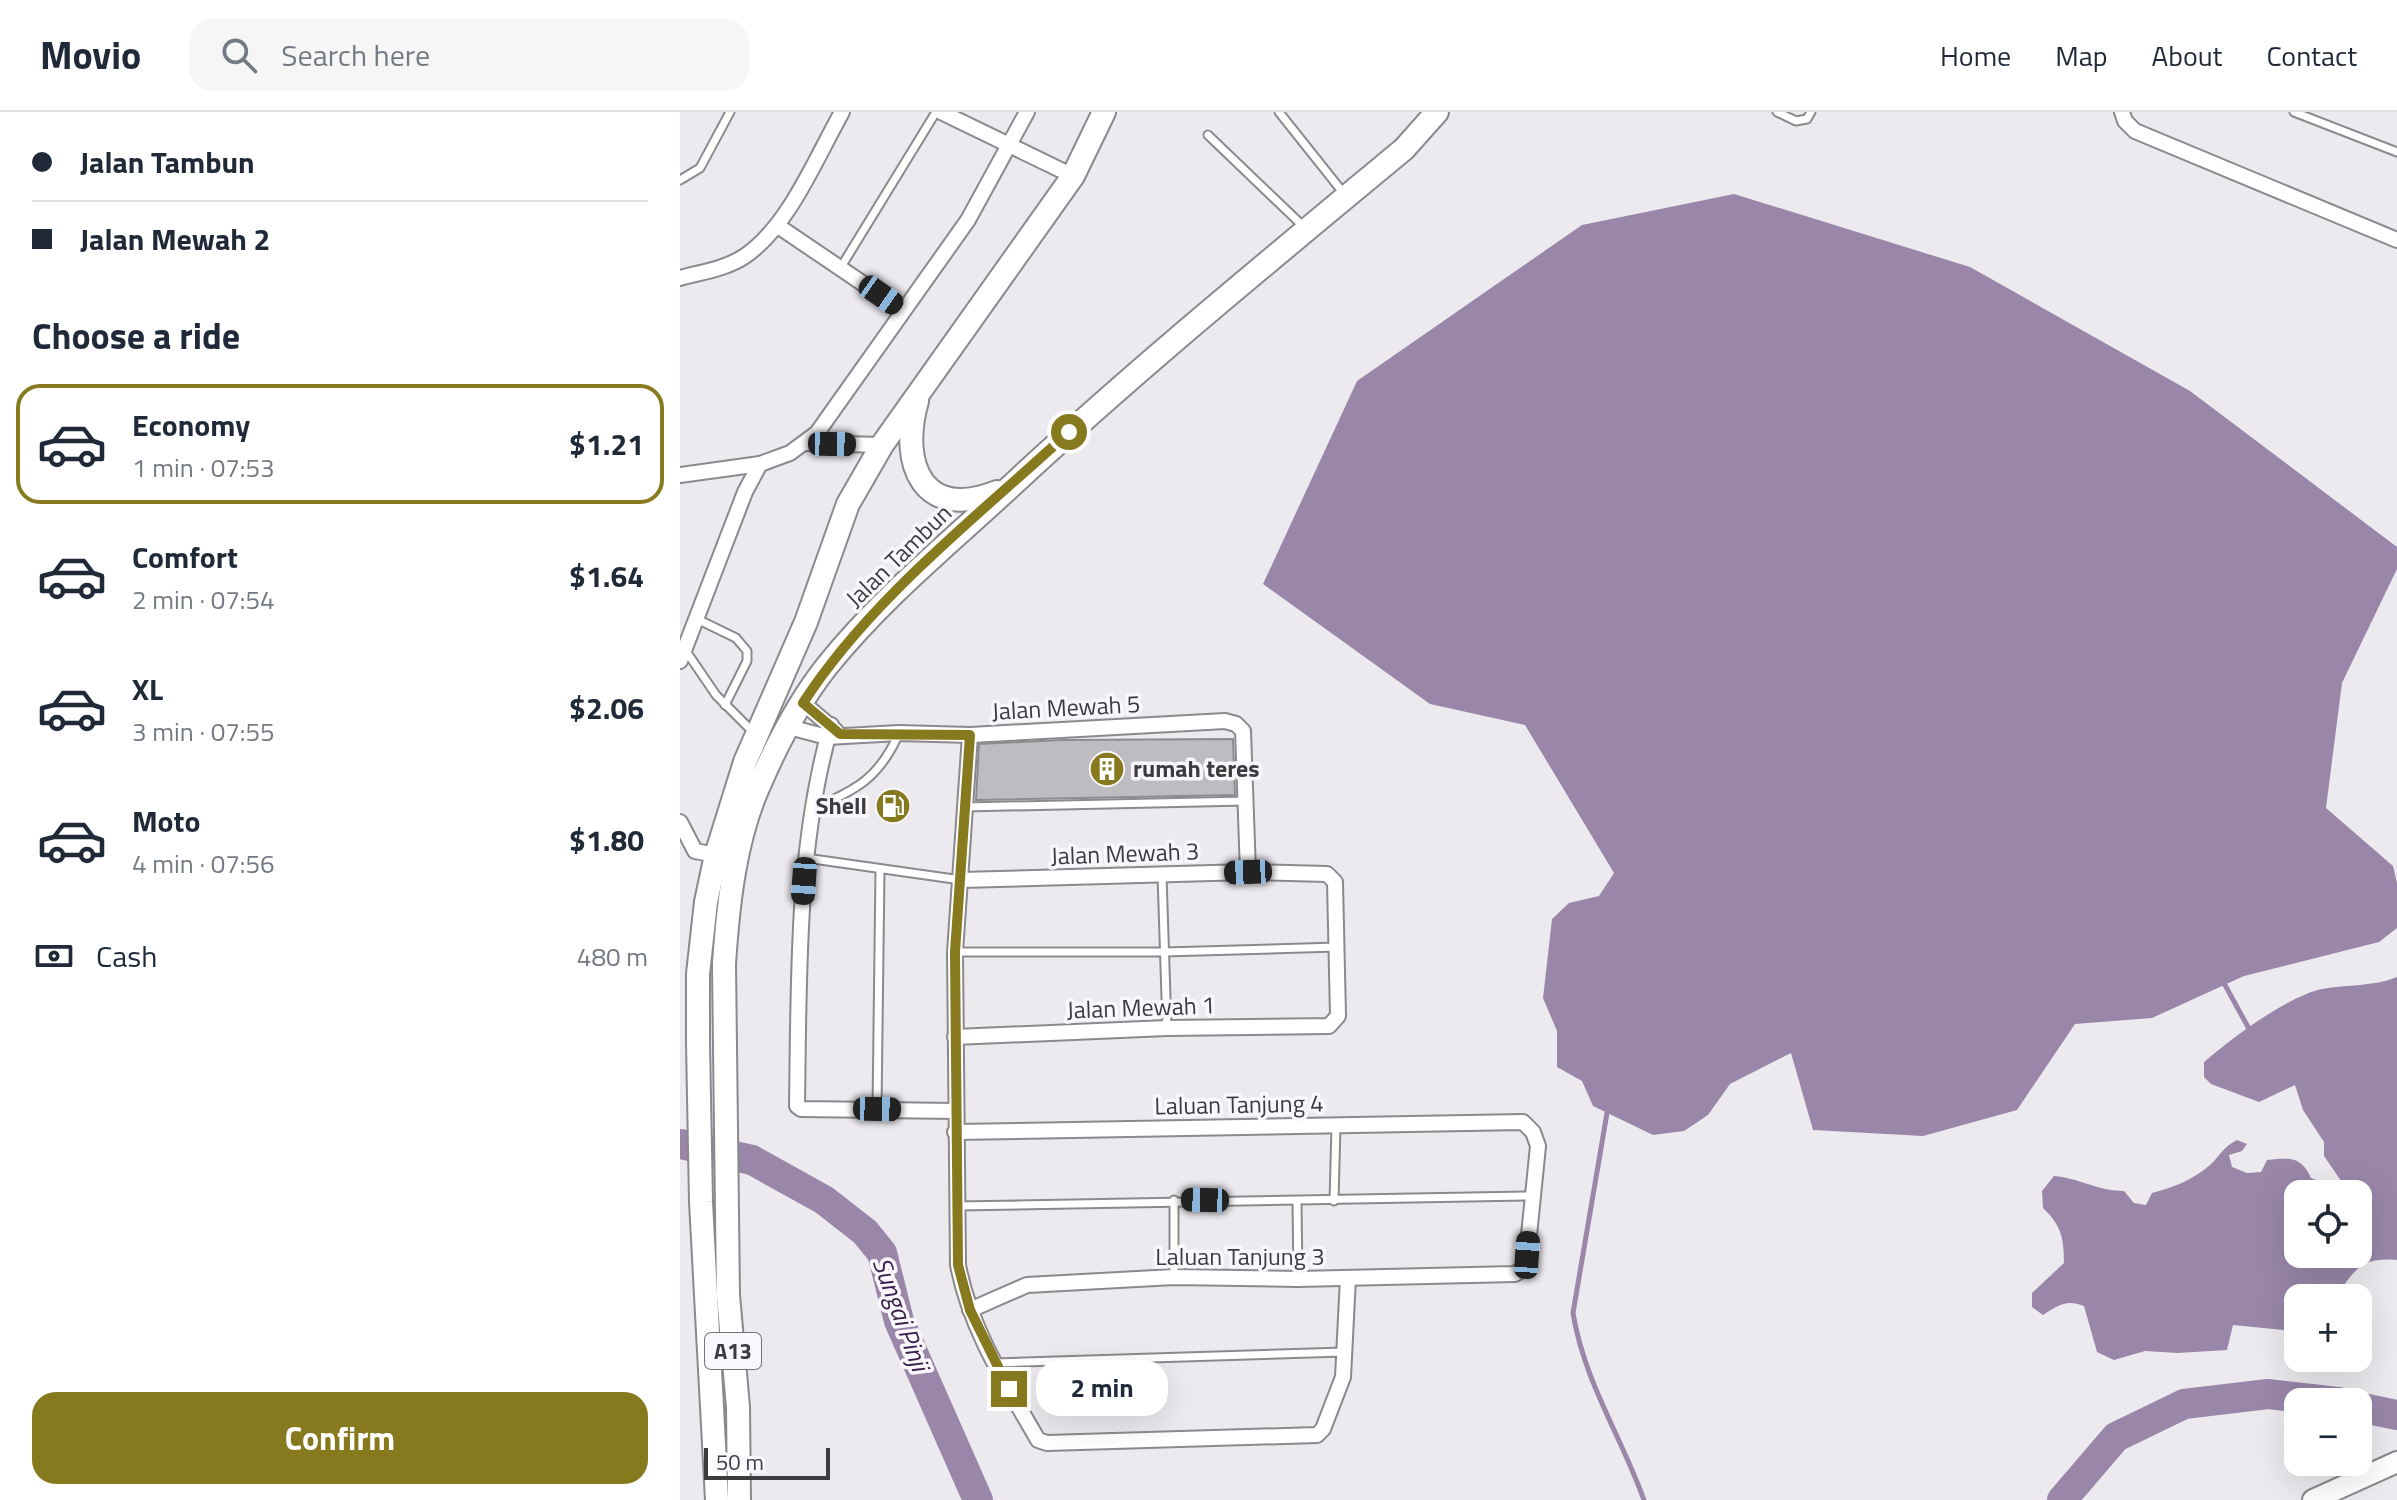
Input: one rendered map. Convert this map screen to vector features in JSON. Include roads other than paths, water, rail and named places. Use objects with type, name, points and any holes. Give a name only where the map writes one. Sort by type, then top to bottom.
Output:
[{"type":"main road","name":"A13","points":[[717,1500],[701,1202],[699,1099],[698,974],[706,902],[697,854],[725,823],[757,735],[806,622],[848,504],[882,445],[1073,176],[1104,112]]},
{"type":"main road","name":"Jalan Tambun","points":[[739,1500],[738,1407],[728,1295],[724,1097],[728,910],[743,836],[759,784],[826,667],[883,604],[1109,395],[1404,149],[1431,114]]},
{"type":"main road","points":[[919,393],[911,439],[920,478],[930,490],[951,502],[964,502],[1009,487]]},
{"type":"street","points":[[680,278],[738,260],[778,226],[842,112]]},
{"type":"street","points":[[938,112],[1073,176]]},
{"type":"street","points":[[680,475],[760,464],[790,453],[806,443],[968,220],[1027,112]]},
{"type":"street","points":[[2122,112],[2125,121],[2135,131],[2397,240]]},
{"type":"street","points":[[778,226],[902,310]]},
{"type":"street","points":[[806,443],[882,445]]},
{"type":"street","points":[[682,655],[745,492],[760,464]]},
{"type":"street","points":[[803,703],[833,732],[814,808],[806,858],[801,929],[798,1108],[955,1111]]},
{"type":"street","name":"Jalan Mewah 5","points":[[789,727],[833,732],[970,735],[1225,721],[1236,724],[1243,731],[1246,801]]},
{"type":"street","points":[[970,735],[955,952],[958,1265],[970,1310],[995,1363],[1038,1440],[1047,1443],[1317,1435],[1323,1429],[1341,1386],[1348,1278]]},
{"type":"street","points":[[1246,801],[1248,872]]},
{"type":"street","points":[[680,822],[697,854]]},
{"type":"street","name":"Jalan Mewah 3","points":[[961,880],[1248,872],[1323,873],[1335,882],[1337,947]]},
{"type":"street","name":"Jalan Mewah 1","points":[[955,1037],[1167,1028],[1329,1026],[1338,1016],[1337,947]]},
{"type":"street","name":"Laluan Tanjung 4","points":[[955,1132],[1523,1122],[1533,1132],[1538,1146],[1531,1196]]},
{"type":"street","name":"Laluan Tanjung 3","points":[[970,1310],[1027,1285],[1174,1277],[1298,1279],[1515,1274],[1524,1268],[1527,1255],[1531,1196]]},
{"type":"street","points":[[2313,1500],[2397,1462]]},
{"type":"street","points":[[2346,1500],[2397,1474]]},
{"type":"lane","points":[[680,180],[700,168],[730,112]]},
{"type":"lane","points":[[841,267],[938,112]]},
{"type":"lane","points":[[1279,112],[1346,197]]},
{"type":"lane","points":[[1777,112],[1796,121],[1807,119],[1811,112]]},
{"type":"lane","points":[[2294,112],[2397,152]]},
{"type":"lane","points":[[1208,135],[1306,229]]},
{"type":"lane","points":[[697,619],[736,638],[747,651],[747,661],[725,705]]},
{"type":"lane","points":[[682,655],[725,705],[757,735]]},
{"type":"lane","points":[[814,808],[857,788],[873,776],[890,753],[899,733]]},
{"type":"lane","points":[[965,807],[1246,801]]},
{"type":"lane","points":[[806,858],[961,880]]},
{"type":"lane","points":[[877,1109],[880,870]]},
{"type":"lane","points":[[1162,875],[1167,1028]]},
{"type":"lane","points":[[955,952],[1164,952],[1337,947]]},
{"type":"lane","points":[[1334,1201],[1336,1126]]},
{"type":"lane","points":[[958,1206],[1531,1196]]},
{"type":"lane","points":[[1174,1200],[1174,1277]]},
{"type":"lane","points":[[1297,1201],[1298,1279]]},
{"type":"lane","points":[[995,1363],[1344,1352]]},
{"type":"waterway","points":[[2225,985],[2248,1027]]},
{"type":"waterway","points":[[1607,1113],[1573,1313],[1594,1385],[1644,1500]]},
{"type":"waterway","name":"Sungai Pinji","points":[[680,1144],[752,1160],[824,1200],[865,1232],[882,1253],[899,1321],[978,1500]]},
{"type":"waterway","name":"Sungai Pinji","points":[[2062,1500],[2116,1437],[2184,1404],[2268,1394],[2284,1396]]},
{"type":"waterway","name":"Sungai Pinji","points":[[2372,1410],[2397,1415]]},
{"type":"place","name":"rumah teres","points":[[1107,769]]},
{"type":"place","name":"Shell","points":[[893,806]]}]
